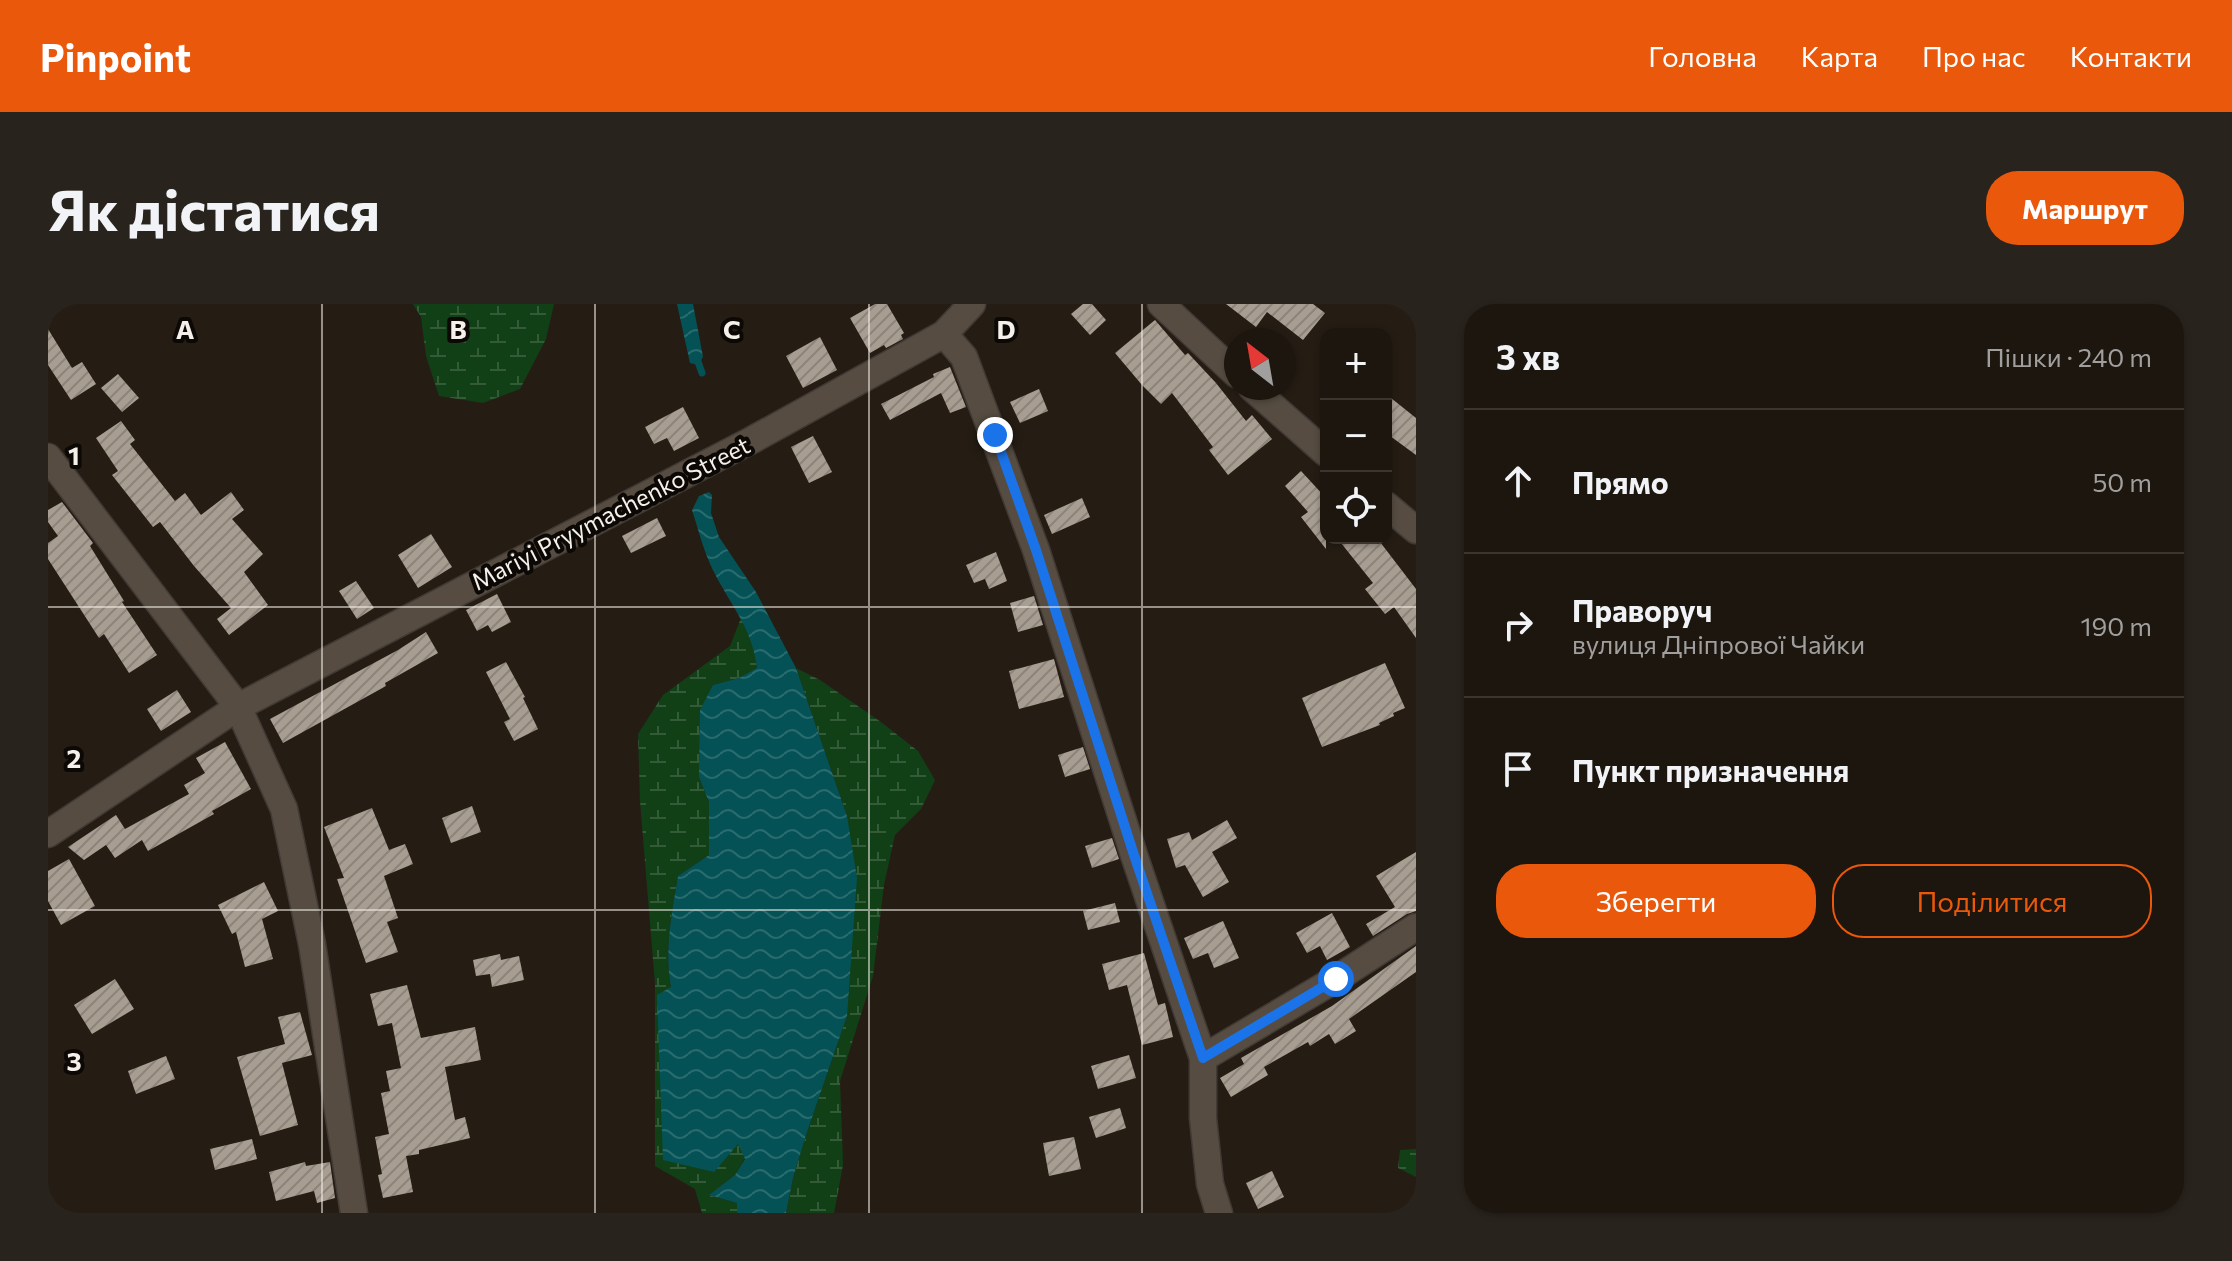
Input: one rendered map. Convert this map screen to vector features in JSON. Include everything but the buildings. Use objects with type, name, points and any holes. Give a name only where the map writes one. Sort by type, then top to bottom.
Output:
[{"type":"street","name":"Mariyi Pryymachenko Street","points":[[48,834],[238,707],[752,440],[944,334],[972,304]]},
{"type":"street","points":[[1161,304],[1224,363]]},
{"type":"street","points":[[944,334],[964,357],[1036,550],[1203,1058],[1207,1158],[1210,1184],[1219,1213]]},
{"type":"street","points":[[1266,400],[1320,448]]},
{"type":"street","points":[[48,457],[238,707],[284,809],[312,944],[354,1213]]},
{"type":"street","points":[[1392,510],[1416,530]]},
{"type":"street","points":[[1203,1058],[1416,927]]},
{"type":"green space","points":[[413,304],[554,304],[546,339],[520,389],[483,403],[439,396],[426,356],[421,317]]},
{"type":"green space","points":[[741,618],[755,648],[757,669],[713,685],[699,777],[709,802],[709,855],[678,876],[669,945],[671,987],[745,1158],[735,1175],[709,1195],[737,1203],[737,1213],[702,1213],[695,1189],[655,1166],[655,984],[640,801],[638,734],[663,695],[730,646]]},
{"type":"green space","points":[[796,668],[820,680],[918,751],[935,780],[921,809],[895,835],[884,885],[873,976],[840,1081],[843,1165],[834,1213],[786,1213],[806,1135],[847,1016],[847,816]]},
{"type":"green space","points":[[1416,1149],[1416,1177],[1398,1168],[1400,1150]]},
{"type":"water","points":[[677,304],[693,304],[703,357],[698,365],[690,363]]},
{"type":"water","points":[[709,492],[712,495],[711,513],[719,537],[756,592],[796,668],[847,816],[857,878],[847,1016],[806,1135],[786,1213],[737,1213],[737,1203],[709,1195],[735,1175],[745,1159],[738,1144],[714,1172],[663,1160],[657,995],[671,987],[669,945],[678,876],[709,855],[709,802],[699,777],[700,710],[713,685],[739,678],[757,668],[747,631],[712,568],[692,510],[699,496]]},
{"type":"waterway","points":[[696,356],[702,373]]},
{"type":"route","points":[[995,435],[1036,550],[1203,1058],[1336,979]]}]
